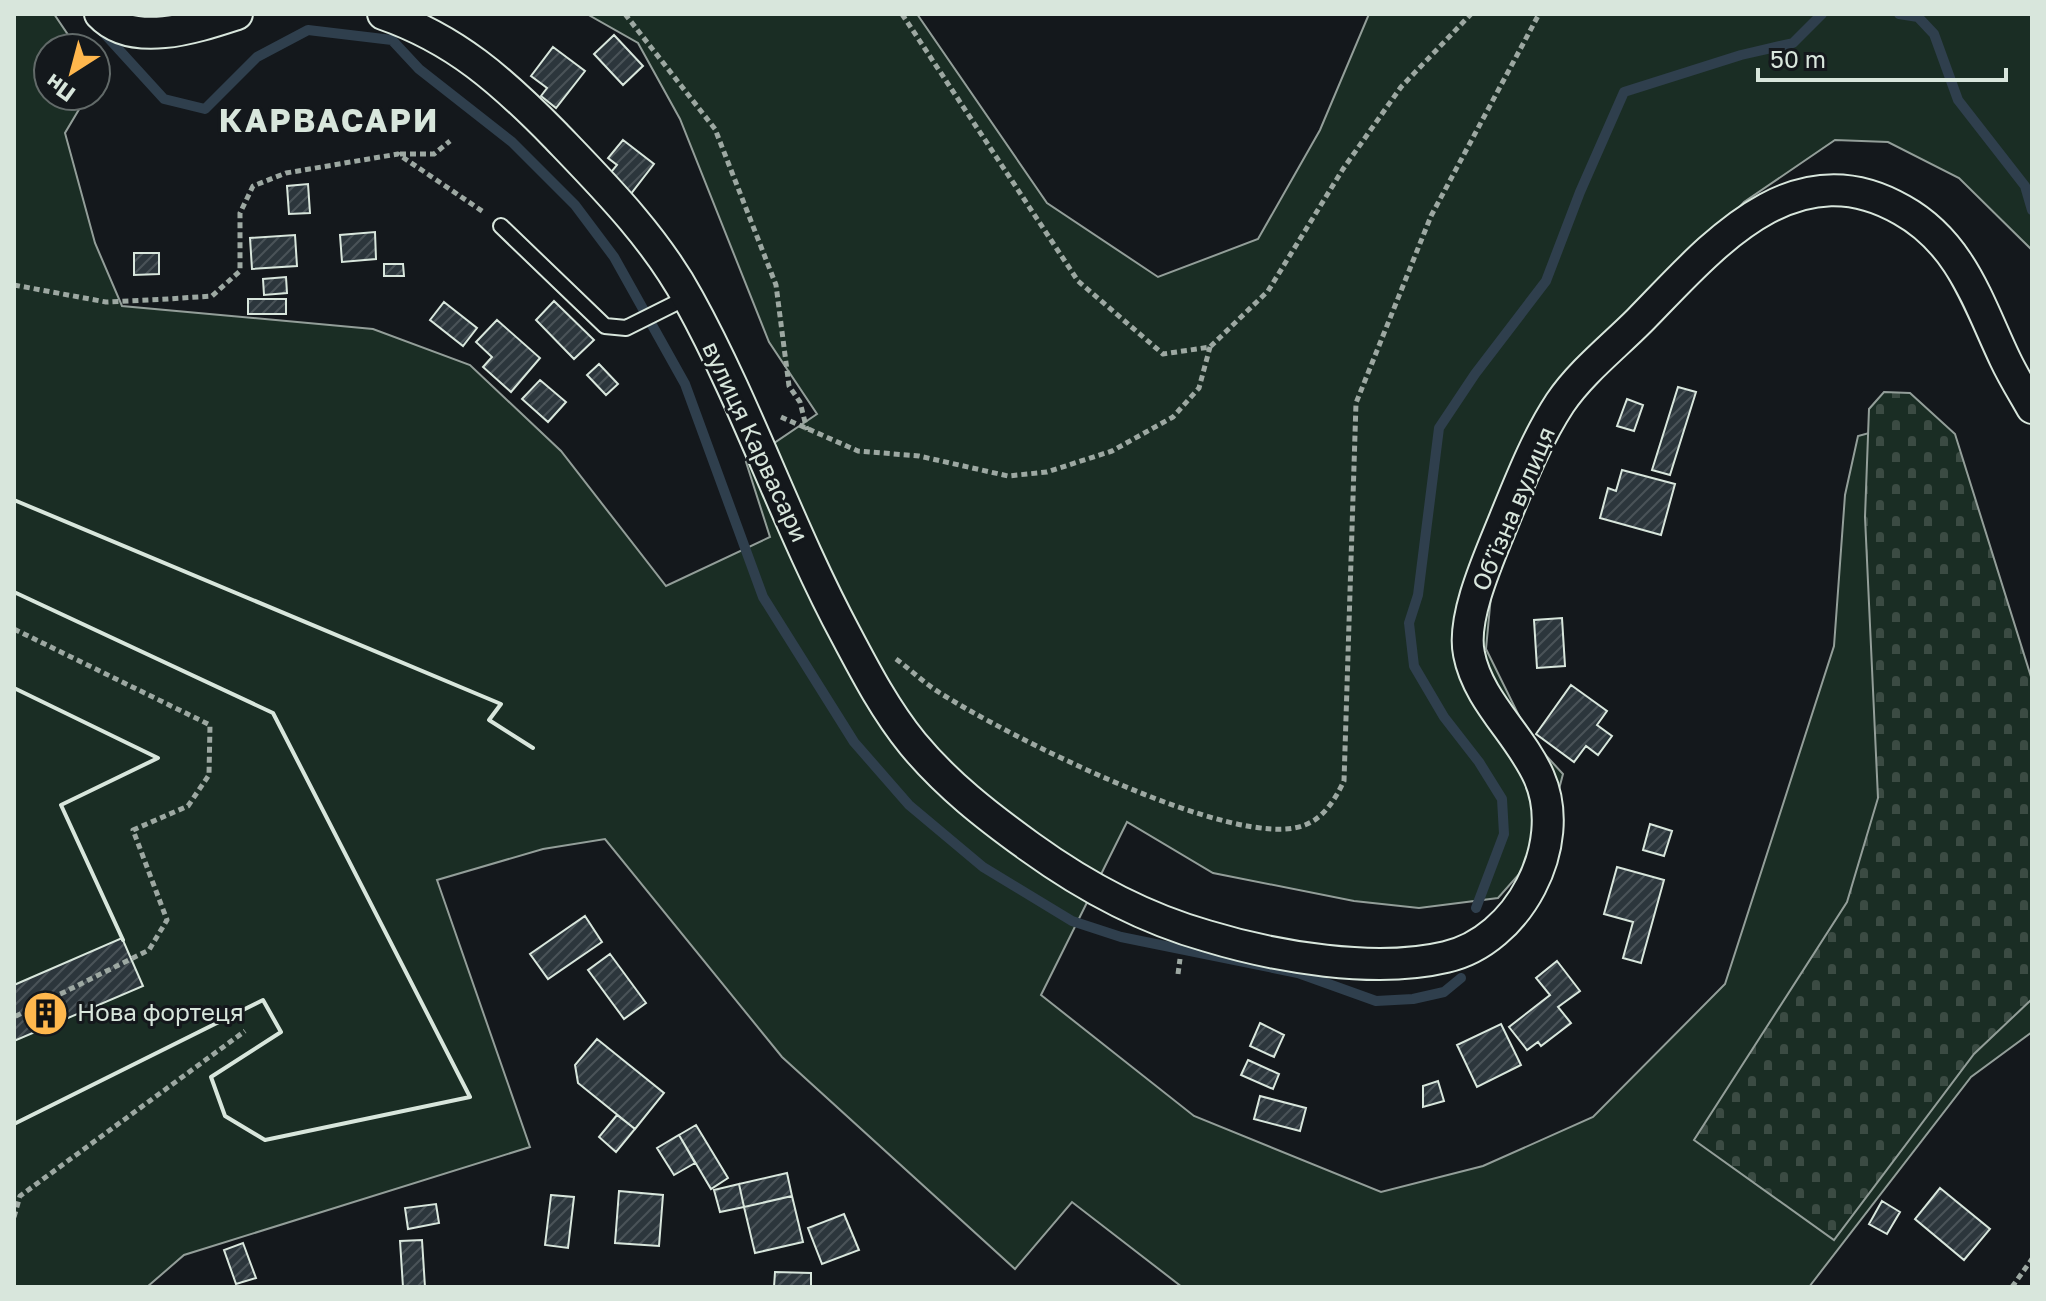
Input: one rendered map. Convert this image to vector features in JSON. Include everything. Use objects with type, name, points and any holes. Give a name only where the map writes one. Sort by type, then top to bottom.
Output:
[{"type":"street","points":[[100,14],[107,22],[143,35],[237,14]]},
{"type":"street","name":"вулиця Карвасари","points":[[383,14],[448,41],[520,97],[625,207],[688,297],[831,607],[873,687],[903,731],[958,793],[1048,860],[1101,892]]},
{"type":"street","name":"Обʼїзна вулиця","points":[[1101,892],[1184,930],[1286,955],[1335,960],[1423,961],[1454,956],[1502,929],[1522,907],[1533,883],[1547,818],[1542,784],[1476,678],[1467,648],[1471,615],[1495,542],[1529,462],[1564,397],[1701,255],[1760,210],[1788,198],[1844,191],[1877,198],[1904,211],[1954,256],[1975,287],[2003,356],[2032,408]]},
{"type":"lane","points":[[501,226],[605,326],[626,328],[688,297]]},
{"type":"path","points":[[625,14],[715,129],[776,285],[789,386],[800,402],[807,431]]},
{"type":"path","points":[[902,14],[1078,281],[1163,354],[1210,347]]},
{"type":"path","points":[[779,416],[858,451],[919,456],[1008,476],[1047,472],[1112,451],[1173,417],[1199,388],[1210,347],[1268,291],[1343,169],[1401,87],[1471,14]]},
{"type":"path","points":[[890,654],[937,692],[1007,730],[1066,760],[1178,806],[1253,827],[1285,829],[1304,825],[1321,816],[1344,781],[1356,403],[1431,216],[1539,14]]},
{"type":"path","points":[[14,285],[106,302],[212,296],[240,271],[240,213],[253,186],[309,168],[398,154],[434,154],[450,141]]},
{"type":"path","points":[[398,154],[476,205],[501,226]]},
{"type":"path","points":[[14,629],[210,725],[209,775],[188,806],[133,830],[167,920],[149,950],[14,1017]]},
{"type":"path","points":[[14,1217],[20,1196],[245,1031]]},
{"type":"path","points":[[2012,1287],[2032,1259]]},
{"type":"green space","points":[[14,14],[54,14],[66,32],[32,32],[32,112],[77,112],[65,133],[95,243],[122,306],[373,329],[470,365],[561,451],[666,586],[770,537],[746,462],[817,414],[769,342],[680,119],[638,43],[587,14],[917,14],[1047,203],[1158,277],[1258,239],[1320,130],[1369,14],[2032,14],[2032,250],[1959,178],[1888,142],[1835,140],[1744,202],[1646,311],[1552,407],[1492,585],[1486,649],[1530,738],[1563,774],[1544,846],[1498,898],[1419,908],[1354,901],[1213,873],[1127,822],[1041,995],[1194,1116],[1381,1192],[1483,1166],[1593,1117],[1725,984],[1834,646],[1845,495],[1858,436],[1884,429],[2032,770],[2032,1032],[1971,1077],[1809,1287],[1182,1287],[1072,1202],[1015,1269],[782,1057],[605,839],[543,849],[437,880],[530,1147],[184,1255],[147,1287],[14,1287]]},
{"type":"green space","points":[[1884,392],[1910,393],[1955,434],[2032,680],[2032,999],[1974,1054],[1834,1240],[1694,1140],[1847,902],[1878,798],[1865,517],[1869,409]]},
{"type":"building","points":[[614,35],[643,66],[623,85],[594,54]]},
{"type":"building","points":[[553,47],[585,71],[556,108],[541,96],[547,88],[531,76]]},
{"type":"building","points":[[623,140],[654,164],[630,195],[607,177],[617,165],[608,158]]},
{"type":"building","points":[[308,184],[310,213],[289,214],[287,186]]},
{"type":"building","points":[[375,232],[376,259],[342,262],[340,235]]},
{"type":"building","points":[[295,235],[297,266],[252,269],[250,238]]},
{"type":"building","points":[[134,253],[159,253],[159,274],[134,275]]},
{"type":"building","points":[[384,264],[403,264],[404,276],[384,276]]},
{"type":"building","points":[[286,277],[287,293],[264,295],[263,279]]},
{"type":"building","points":[[248,299],[286,299],[286,314],[248,314]]},
{"type":"building","points":[[554,301],[594,340],[574,359],[536,320]]},
{"type":"building","points":[[444,302],[477,328],[463,346],[430,320]]},
{"type":"building","points":[[497,320],[540,358],[511,392],[483,367],[492,357],[476,342]]},
{"type":"building","points":[[599,364],[618,384],[606,395],[587,375]]},
{"type":"building","points":[[540,380],[566,402],[548,422],[522,399]]},
{"type":"building","points":[[1678,387],[1696,392],[1670,475],[1652,470]]},
{"type":"building","points":[[1627,399],[1643,405],[1634,431],[1617,426]]},
{"type":"building","points":[[1622,470],[1675,484],[1661,535],[1600,518],[1608,488],[1616,491]]},
{"type":"building","points":[[1562,618],[1565,666],[1537,668],[1534,620]]},
{"type":"building","points":[[1571,685],[1607,711],[1597,725],[1612,736],[1598,755],[1586,746],[1574,762],[1536,734]]},
{"type":"building","points":[[1650,824],[1672,831],[1664,856],[1643,850]]},
{"type":"building","points":[[1617,867],[1664,880],[1641,963],[1623,958],[1633,922],[1604,914]]},
{"type":"building","points":[[585,916],[602,942],[548,979],[530,954]]},
{"type":"building","name":"Нова фортеця","points":[[122,938],[143,986],[14,1041],[14,985]]},
{"type":"building","points":[[610,954],[646,1003],[624,1019],[588,970]]},
{"type":"building","points":[[1557,961],[1580,991],[1558,1007],[1571,1023],[1541,1046],[1538,1042],[1527,1050],[1509,1027],[1550,995],[1536,978]]},
{"type":"building","points":[[1260,1023],[1284,1035],[1274,1057],[1250,1046]]},
{"type":"building","points":[[1501,1024],[1521,1065],[1477,1087],[1457,1045]]},
{"type":"building","points":[[597,1039],[664,1093],[635,1129],[578,1083],[575,1065]]},
{"type":"building","points":[[1248,1060],[1279,1074],[1273,1089],[1241,1075]]},
{"type":"building","points":[[1438,1081],[1444,1101],[1423,1107],[1423,1086]]},
{"type":"building","points":[[1260,1096],[1306,1108],[1300,1131],[1254,1119]]},
{"type":"building","points":[[617,1115],[635,1129],[616,1152],[599,1137]]},
{"type":"building","points":[[696,1125],[728,1178],[711,1189],[679,1135]]},
{"type":"building","points":[[679,1135],[695,1163],[674,1175],[657,1148]]},
{"type":"building","points":[[787,1173],[792,1196],[744,1207],[739,1184]]},
{"type":"building","points":[[739,1184],[744,1207],[720,1212],[714,1190]]},
{"type":"building","points":[[1940,1188],[1990,1229],[1964,1260],[1915,1219]]},
{"type":"building","points":[[619,1191],[663,1195],[659,1246],[615,1243]]},
{"type":"building","points":[[551,1195],[574,1197],[568,1248],[545,1245]]},
{"type":"building","points":[[792,1196],[803,1242],[755,1253],[744,1207]]},
{"type":"building","points":[[1882,1201],[1900,1212],[1887,1234],[1869,1224]]},
{"type":"building","points":[[436,1204],[439,1223],[408,1229],[405,1208]]},
{"type":"building","points":[[844,1214],[859,1250],[822,1264],[808,1228]]},
{"type":"building","points":[[422,1240],[425,1287],[403,1287],[400,1241]]},
{"type":"building","points":[[243,1243],[256,1278],[236,1284],[224,1250]]},
{"type":"building","points":[[775,1272],[811,1273],[811,1287],[774,1287]]},
{"type":"waterway","points":[[1476,908],[1504,834],[1502,799],[1479,762],[1444,717],[1414,666],[1409,623],[1418,595],[1439,428],[1475,374],[1546,281],[1580,192],[1624,92],[1741,55],[1793,43],[1822,14]]},
{"type":"waterway","points":[[1899,14],[1918,17],[1934,34],[1958,100],[2025,186],[2032,210]]},
{"type":"waterway","points":[[101,30],[164,99],[205,109],[257,57],[308,30],[392,40],[419,69],[512,142],[575,205],[614,257],[685,384],[763,597],[854,742],[909,805],[983,867],[1072,921],[1121,937],[1298,973],[1376,1001],[1413,999],[1444,992],[1461,978]]},
{"type":"wall","points":[[14,500],[501,704],[489,720],[533,748]]},
{"type":"wall","points":[[14,592],[273,713],[470,1097],[265,1140],[225,1116],[211,1077],[281,1032],[263,1000],[14,1124]]},
{"type":"wall","points":[[14,688],[158,758],[61,805],[123,940]]},
{"type":"place","name":"Нова фортеця","points":[[46,1013]]},
{"type":"district","name":"КАРВАСАРИ","points":[[329,121]]}]
